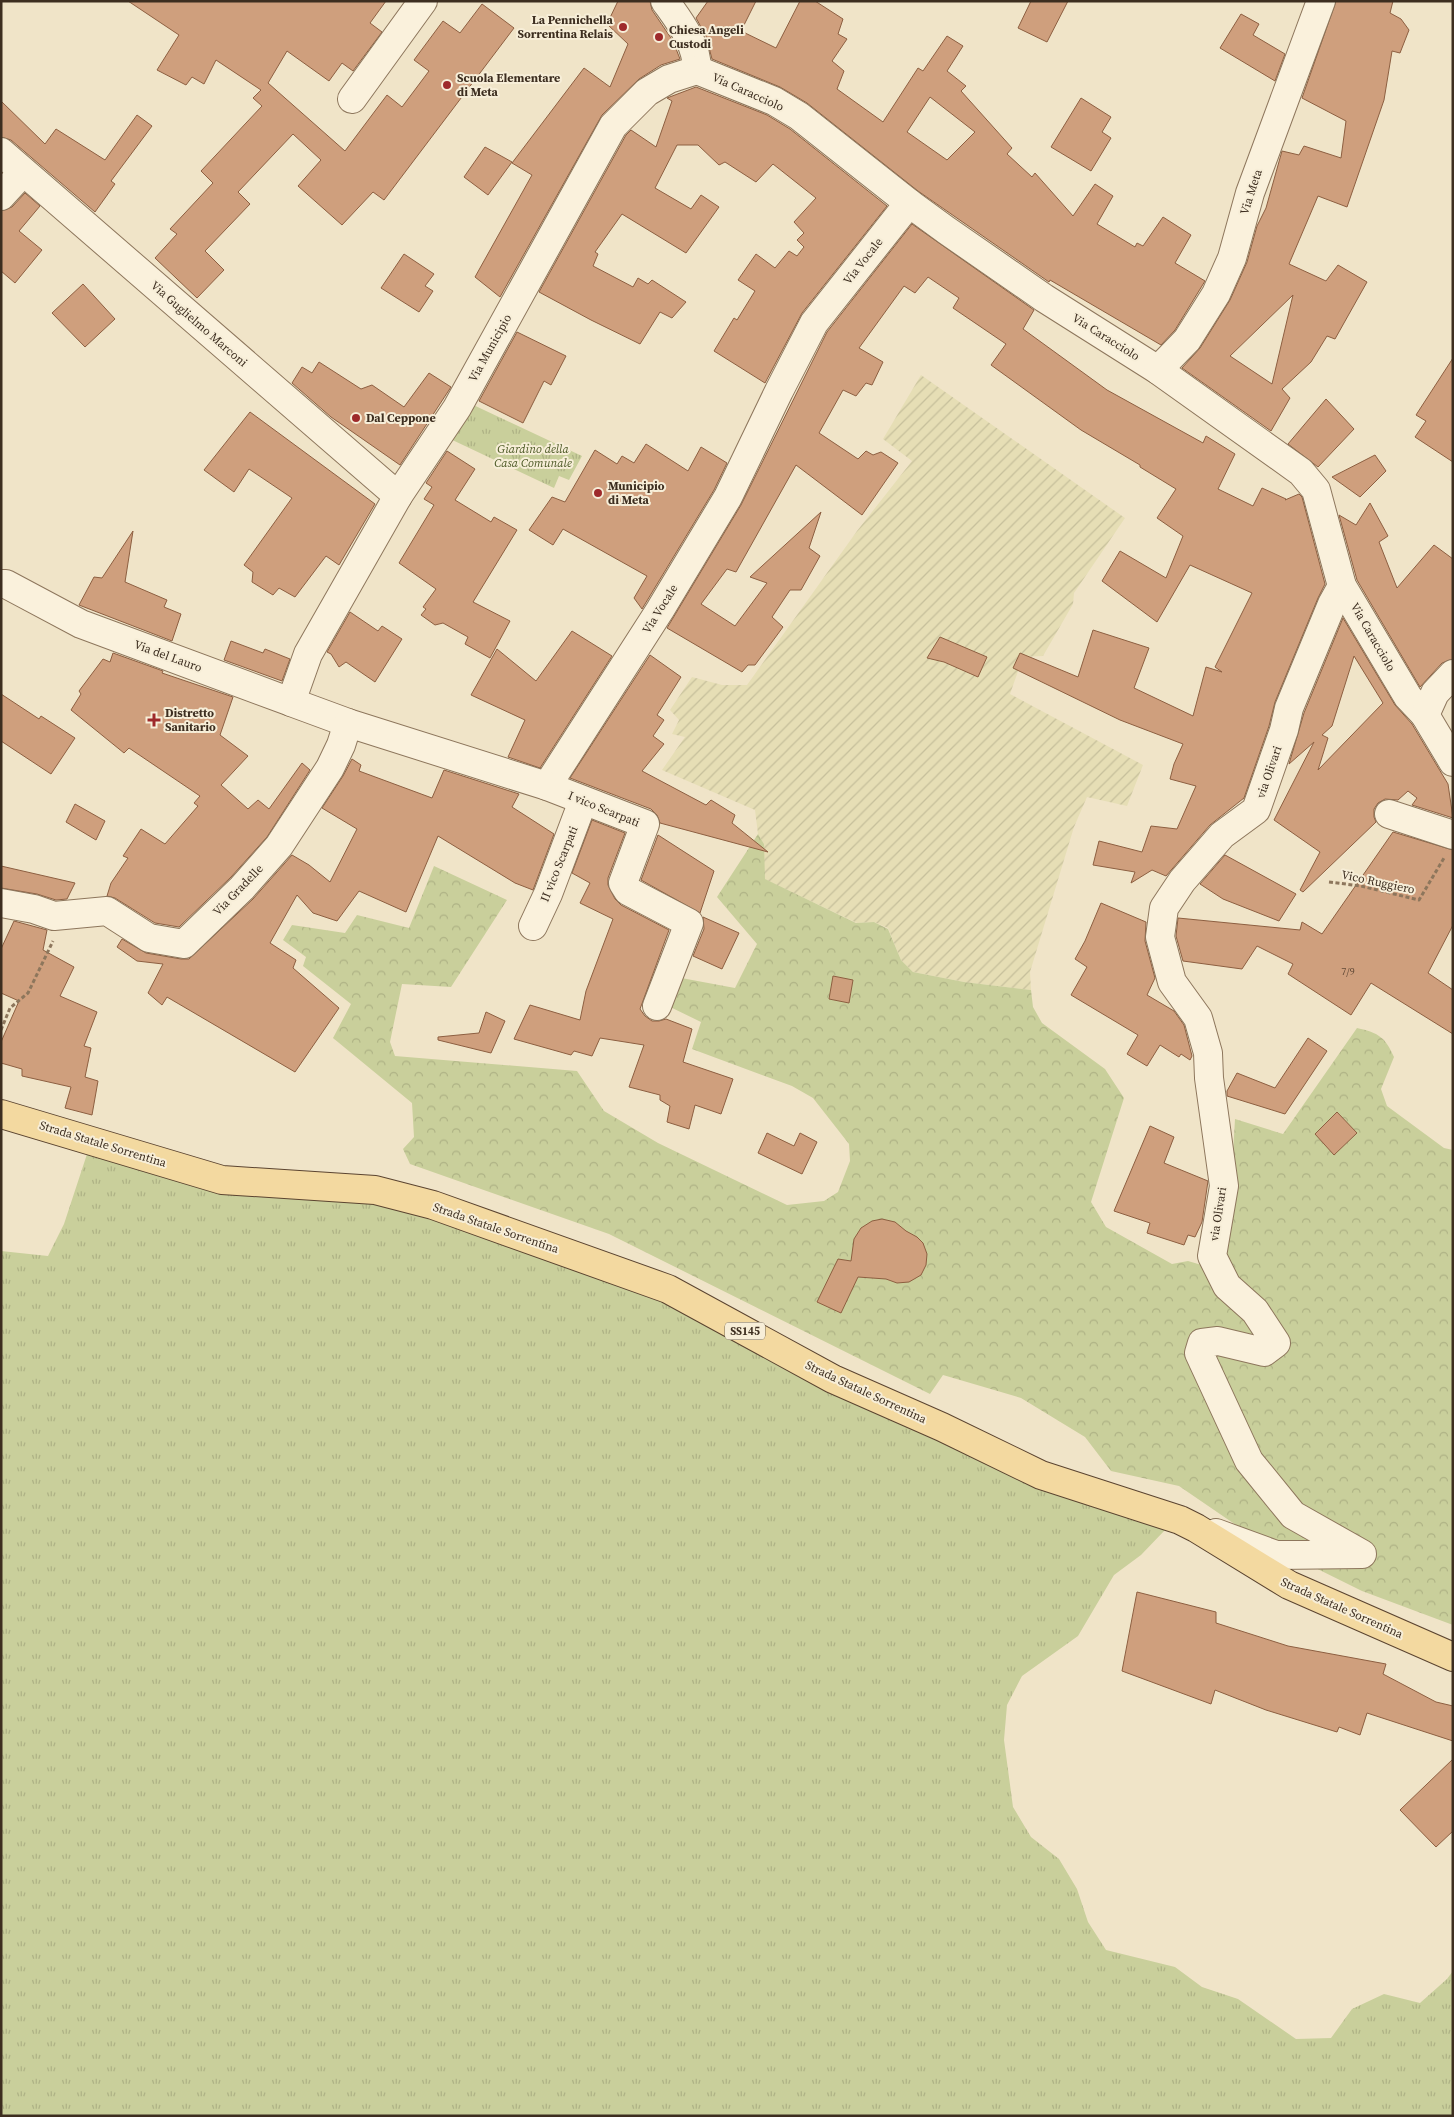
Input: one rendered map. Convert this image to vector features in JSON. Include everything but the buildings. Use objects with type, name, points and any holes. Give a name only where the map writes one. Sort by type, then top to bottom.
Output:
[{"type":"main road","name":"Strada Statale Sorrentina","points":[[1,1114],[222,1180],[375,1190],[433,1205],[668,1289],[834,1379],[942,1427],[1041,1475],[1180,1520],[1288,1585],[1453,1657]]},
{"type":"street","points":[[352,99],[423,1]]},
{"type":"street","name":"Via Caracciolo","points":[[664,1],[685,30],[697,57],[697,70],[774,101],[790,111],[858,161],[909,203],[1044,298],[1158,370],[1301,472],[1316,490],[1342,586],[1408,697],[1426,715],[1453,762]]},
{"type":"street","name":"Via Meta","points":[[1158,370],[1187,340],[1216,294],[1232,258],[1250,193],[1321,1]]},
{"type":"street","name":"Via Municipio","points":[[291,702],[308,654],[398,496],[457,408],[613,126],[647,92],[669,79],[697,70]]},
{"type":"street","name":"Via Guglielmo Marconi","points":[[1,152],[398,496]]},
{"type":"street","points":[[1,196],[23,172]]},
{"type":"street","name":"Via Vocale","points":[[546,786],[660,610],[728,497],[814,323],[909,203]]},
{"type":"street","name":"Via del Lauro","points":[[3,582],[81,624],[291,702]]},
{"type":"street","name":"via Olivari","points":[[1180,1520],[1276,1555],[1362,1554],[1293,1515],[1249,1461],[1199,1354],[1202,1343],[1218,1341],[1264,1352],[1276,1343],[1255,1311],[1227,1286],[1212,1256],[1224,1186],[1216,1136],[1208,1053],[1198,1018],[1172,982],[1160,937],[1164,908],[1182,881],[1222,835],[1256,810],[1284,730],[1289,708],[1332,604],[1342,586]]},
{"type":"street","points":[[1426,715],[1434,693],[1453,674]]},
{"type":"street","points":[[291,702],[348,723],[546,786]]},
{"type":"street","name":"Via Gradelle","points":[[1,903],[34,909],[54,916],[107,911],[149,938],[184,944],[242,888],[279,846],[330,768],[341,745],[348,723]]},
{"type":"street","name":"I vico Scarpati","points":[[546,786],[645,824],[624,883],[628,892],[689,923],[657,1006]]},
{"type":"street","name":"II vico Scarpati","points":[[533,926],[548,894],[583,801]]},
{"type":"street","points":[[1389,814],[1450,844]]},
{"type":"path","name":"Vico Ruggiero","points":[[1329,882],[1361,886],[1418,900],[1450,844]]},
{"type":"path","points":[[1,1030],[10,1008],[28,992],[66,916]]},
{"type":"shaded area","points":[[921,375],[1125,518],[1074,593],[1073,604],[1043,656],[1023,657],[1010,694],[1143,765],[1127,806],[1087,797],[1074,827],[1030,972],[1031,990],[964,982],[913,972],[901,960],[888,928],[874,922],[857,923],[764,879],[764,844],[758,834],[755,810],[662,770],[685,737],[672,734],[679,720],[670,710],[692,677],[722,685],[747,685],[857,531],[912,461],[883,439]]},
{"type":"green space","name":"Giardino della Casa Comunale","points":[[467,402],[582,456],[569,480],[559,476],[554,488],[446,437]]},
{"type":"green space","points":[[758,834],[764,844],[765,879],[856,923],[874,922],[888,929],[901,960],[913,972],[964,982],[1031,990],[1033,1007],[1042,1023],[1105,1069],[1124,1098],[1091,1202],[1106,1227],[1172,1264],[1188,1261],[1205,1266],[1233,1154],[1235,1119],[1283,1134],[1357,1028],[1376,1034],[1384,1040],[1394,1057],[1381,1089],[1387,1106],[1444,1148],[1453,1150],[1453,1625],[1362,1591],[1255,1538],[1179,1486],[1111,1471],[1085,1437],[1021,1398],[943,1375],[930,1394],[609,1234],[410,1164],[403,1149],[414,1137],[412,1103],[333,1038],[351,1004],[303,966],[306,957],[283,940],[292,925],[345,933],[357,915],[409,928],[434,866],[507,900],[451,987],[402,984],[390,1042],[395,1056],[577,1071],[604,1111],[658,1143],[787,1205],[824,1201],[838,1192],[850,1161],[849,1144],[813,1098],[792,1086],[692,1049],[701,1022],[664,1004],[676,977],[735,988],[757,944],[717,897]]},
{"type":"green space","points":[[88,1151],[387,1201],[671,1301],[907,1422],[1079,1502],[1165,1530],[1141,1555],[1114,1575],[1078,1636],[1022,1676],[1007,1705],[1004,1740],[1013,1807],[1031,1837],[1059,1859],[1077,1889],[1088,1922],[1106,1950],[1175,1967],[1202,1987],[1238,1999],[1296,2039],[1331,2038],[1352,2009],[1384,1994],[1420,2003],[1447,1979],[1453,1971],[1453,2116],[1,2116],[1,1251],[48,1256],[64,1224]]},
{"type":"place","name":"La Pennichella Sorrentina Relais","points":[[623,27]]},
{"type":"place","name":"Chiesa Angeli Custodi","points":[[659,37]]},
{"type":"place","name":"Scuola Elementare di Meta","points":[[447,85]]},
{"type":"place","name":"Dal Ceppone","points":[[356,418]]},
{"type":"place","name":"Municipio di Meta","points":[[598,493]]},
{"type":"place","name":"Distretto Sanitario","points":[[154,720]]}]
